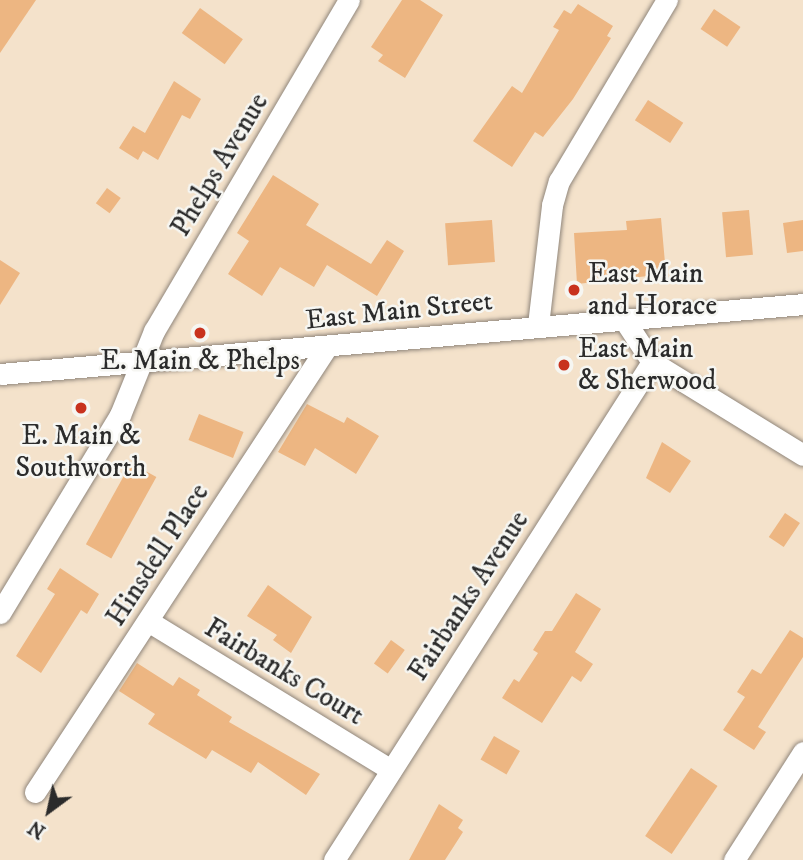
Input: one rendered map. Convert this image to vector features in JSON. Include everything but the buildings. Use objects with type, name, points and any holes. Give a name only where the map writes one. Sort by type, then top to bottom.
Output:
[{"type":"street","name":"Phelps Avenue","points":[[0,613],[120,415],[154,331],[349,0]]},
{"type":"street","points":[[538,326],[552,205],[559,181],[667,0]]},
{"type":"street","name":"East Main Street","points":[[0,374],[142,360],[326,348],[623,318],[803,304]]},
{"type":"street","points":[[623,318],[652,362],[803,455]]},
{"type":"street","name":"Hinsdell Place","points":[[35,792],[326,348]]},
{"type":"street","name":"Fairbanks Avenue","points":[[334,860],[652,362]]},
{"type":"street","name":"Fairbanks Court","points":[[148,621],[391,770]]},
{"type":"street","points":[[734,860],[803,752]]},
{"type":"place","name":"East Main and Horace","points":[[574,290]]},
{"type":"place","name":"E. Main & Phelps","points":[[200,333]]},
{"type":"place","name":"East Main & Sherwood","points":[[564,365]]},
{"type":"place","name":"E. Main & Southworth","points":[[81,408]]}]
